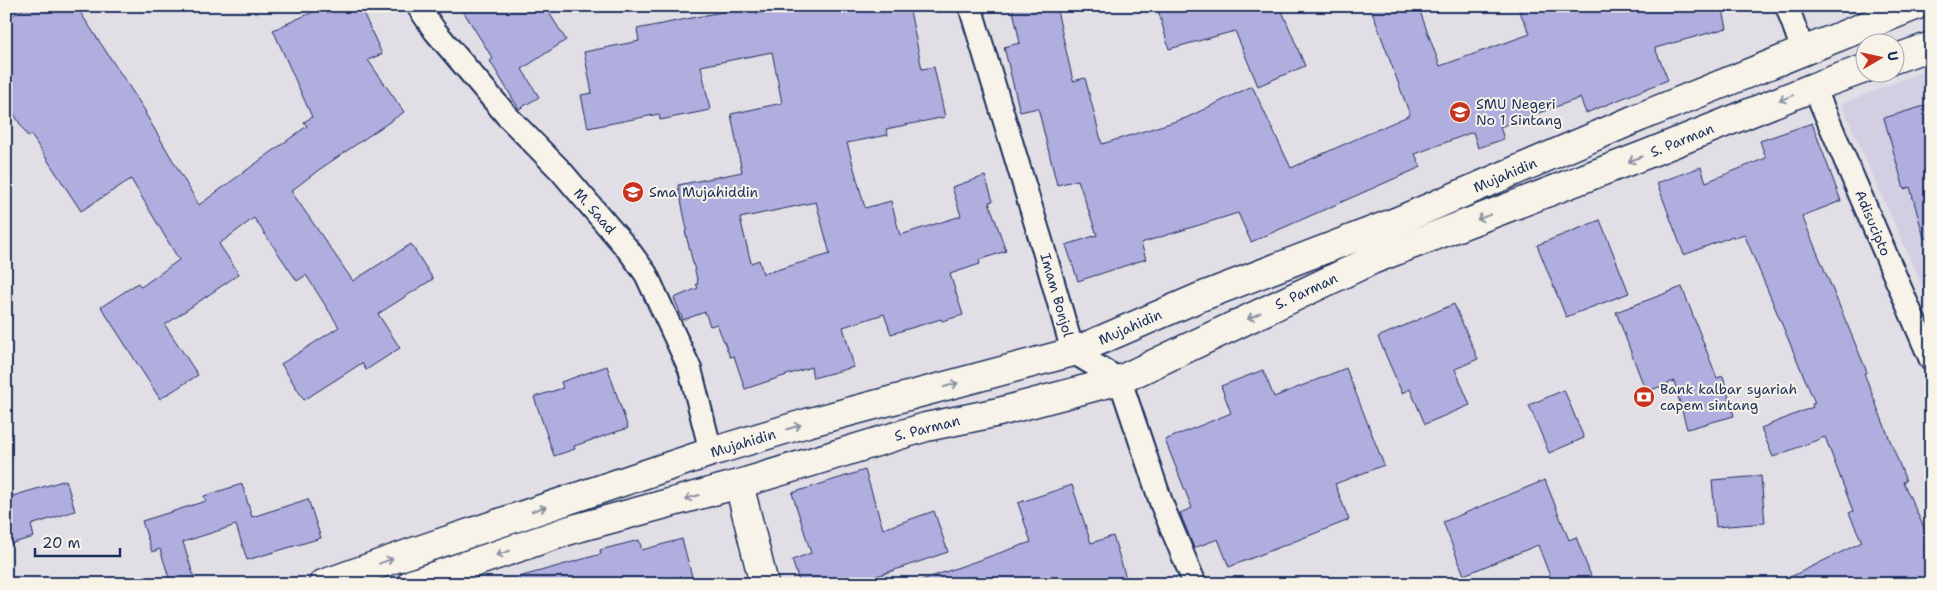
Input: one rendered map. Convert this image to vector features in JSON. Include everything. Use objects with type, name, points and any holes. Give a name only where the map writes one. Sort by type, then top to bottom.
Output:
[{"type":"main road","name":"Mujahidin","points":[[323,584],[712,452],[807,423],[1073,352],[1198,298],[1398,220],[1640,117],[1915,6]]},
{"type":"main road","points":[[1904,55],[1931,46]]},
{"type":"main road","name":"S. Parman","points":[[739,484],[926,427],[999,412],[1120,380],[1372,260],[1854,73]]},
{"type":"main road","points":[[411,584],[570,530],[739,484],[764,584]]},
{"type":"street","name":"M. Saad","points":[[418,6],[434,31],[508,117],[561,171],[630,252],[646,274],[690,369],[712,452]]},
{"type":"street","name":"Imam Bonjol","points":[[970,6],[1073,352],[1120,380]]},
{"type":"street","points":[[1787,6],[1803,51]]},
{"type":"street","name":"Adisucipto","points":[[1814,87],[1931,360]]},
{"type":"street","points":[[1120,380],[1162,505],[1195,584]]},
{"type":"shaded area","points":[[1931,68],[1931,306],[1841,104],[1896,82],[1904,82],[1904,79]]},
{"type":"building","points":[[27,6],[76,6],[146,112],[199,205],[307,126],[304,122],[312,117],[273,30],[326,6],[360,6],[382,54],[368,60],[404,112],[291,191],[353,281],[411,244],[433,279],[378,314],[400,348],[366,370],[362,363],[304,400],[281,364],[339,327],[306,275],[297,281],[254,218],[219,244],[239,274],[165,325],[198,375],[160,399],[101,307],[138,283],[141,287],[179,260],[131,179],[81,211],[31,135],[28,137],[6,101],[6,20]]},
{"type":"building","points":[[460,6],[545,6],[566,40],[522,69],[539,97],[519,109],[490,61],[493,59]]},
{"type":"building","points":[[751,6],[756,6],[757,14],[794,6],[909,6],[922,69],[934,67],[945,117],[886,129],[888,135],[847,143],[865,208],[891,201],[900,235],[961,216],[952,187],[985,176],[993,201],[989,202],[1006,251],[979,260],[980,264],[950,274],[963,315],[942,321],[941,319],[891,334],[884,314],[843,327],[854,367],[813,378],[811,367],[745,389],[734,356],[730,357],[717,324],[710,326],[705,312],[683,320],[674,298],[698,288],[685,231],[687,230],[678,185],[742,172],[731,114],[782,103],[772,52],[701,66],[710,110],[660,120],[659,114],[588,128],[581,95],[592,93],[584,52],[639,41],[637,29]],"holes":[[[816,202],[830,254],[763,274],[759,260],[751,263],[740,218]]]},
{"type":"building","points":[[1012,6],[1056,6],[1073,81],[1085,78],[1102,144],[1186,118],[1252,86],[1291,168],[1410,115],[1370,6],[1418,6],[1440,66],[1530,34],[1517,6],[1722,6],[1727,28],[1655,48],[1668,80],[1586,113],[1580,98],[1500,127],[1504,139],[1478,148],[1473,132],[1415,154],[1421,167],[1251,242],[1238,213],[1141,243],[1146,259],[1078,281],[1066,245],[1097,235],[1078,180],[1057,185],[1038,108],[1020,112],[1004,47],[1020,43]]},
{"type":"building","points":[[1157,6],[1280,6],[1305,66],[1258,86],[1235,31],[1169,49]]},
{"type":"building","points":[[1931,104],[1931,238],[1924,238],[1910,187],[1904,189],[1884,118]]},
{"type":"building","points":[[1812,123],[1841,201],[1802,216],[1867,372],[1864,373],[1906,481],[1903,482],[1925,530],[1931,527],[1931,584],[1776,584],[1862,542],[1849,513],[1853,511],[1825,437],[1773,457],[1761,428],[1813,407],[1812,404],[1815,403],[1744,234],[1734,238],[1733,236],[1684,255],[1657,183],[1701,167],[1706,182],[1766,158],[1760,141]]},
{"type":"building","points":[[1600,220],[1629,293],[1566,317],[1537,245]]},
{"type":"building","points":[[1682,287],[1717,378],[1723,376],[1734,416],[1687,429],[1674,381],[1646,392],[1616,312]]},
{"type":"building","points":[[1454,304],[1478,359],[1455,369],[1470,405],[1425,424],[1410,389],[1402,393],[1378,337]]},
{"type":"building","points":[[607,366],[628,428],[574,446],[575,449],[554,456],[534,397],[563,388],[561,382]]},
{"type":"building","points":[[1346,368],[1384,465],[1335,484],[1349,520],[1229,567],[1218,539],[1194,548],[1180,513],[1192,508],[1165,440],[1231,413],[1221,386],[1263,370],[1274,397]]},
{"type":"building","points":[[1564,390],[1584,438],[1549,453],[1529,405]]},
{"type":"building","points":[[865,470],[883,529],[934,511],[948,552],[853,584],[800,584],[792,560],[811,553],[792,493]]},
{"type":"building","points":[[1761,476],[1765,523],[1716,527],[1712,480]]},
{"type":"building","points":[[66,480],[75,511],[31,525],[34,537],[6,545],[6,498]]},
{"type":"building","points":[[1545,480],[1569,540],[1576,537],[1594,584],[1553,584],[1538,545],[1464,575],[1443,522]]},
{"type":"building","points":[[242,484],[252,517],[308,499],[321,538],[247,560],[236,525],[183,542],[196,584],[171,584],[160,549],[152,552],[142,521],[206,501],[204,496]]},
{"type":"building","points":[[1072,485],[1091,543],[1113,536],[1128,584],[922,584],[922,580],[1031,542],[1018,503]]},
{"type":"building","points":[[682,539],[694,584],[519,584],[519,577],[601,554],[600,550],[639,540],[642,550]]},
{"type":"place","name":"SMU Negeri No 1 Sintang","points":[[1460,112]]},
{"type":"place","name":"Sma Mujahiddin","points":[[633,192]]},
{"type":"place","name":"Bank kalbar syariah capem sintang","points":[[1644,397]]}]
